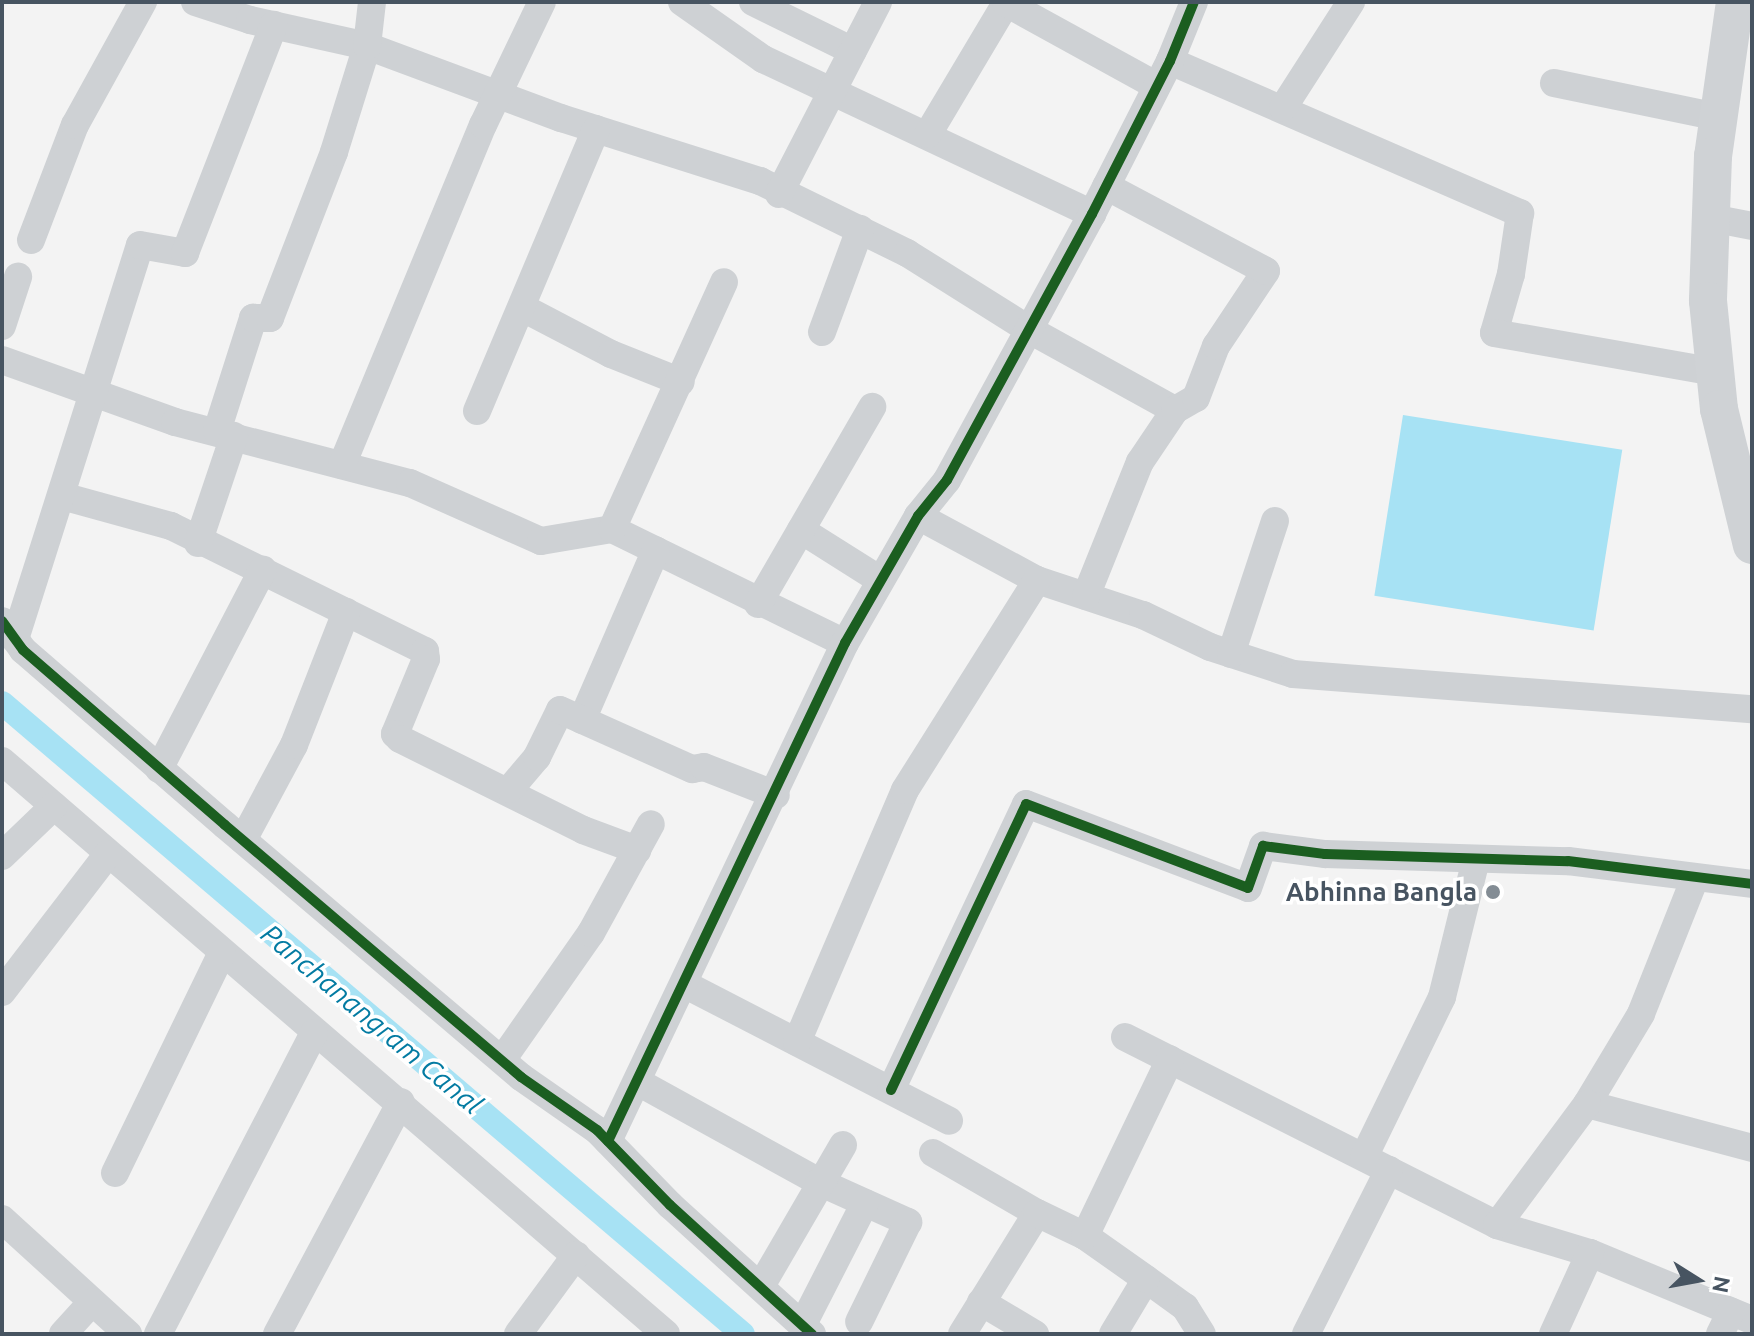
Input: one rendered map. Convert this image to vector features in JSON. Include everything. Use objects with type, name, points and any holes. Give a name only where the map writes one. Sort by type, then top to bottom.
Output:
[{"type":"main road","points":[[1735,2],[1718,117],[1708,301],[1719,409],[1752,545]]},
{"type":"street","points":[[31,240],[75,125],[143,2]]},
{"type":"street","points":[[195,2],[274,25],[367,46],[596,129],[760,181],[779,194],[860,229],[1028,329],[1175,410]]},
{"type":"street","points":[[198,543],[253,318],[270,318],[334,152],[367,46],[372,2]]},
{"type":"street","points":[[342,465],[483,125],[501,94],[542,2]]},
{"type":"street","points":[[682,2],[763,59],[928,134],[1092,214]]},
{"type":"street","points":[[753,2],[853,51]]},
{"type":"street","points":[[779,194],[878,2]]},
{"type":"street","points":[[608,1141],[686,985],[845,643],[918,516],[947,480],[1092,214],[1170,61],[1194,2]]},
{"type":"street","points":[[1283,108],[1351,2]]},
{"type":"street","points":[[928,134],[1006,3],[1157,86]]},
{"type":"street","points":[[274,25],[185,253],[140,245],[62,496],[8,630],[159,769],[502,1060],[608,1141],[808,1329],[865,1203]]},
{"type":"street","points":[[1170,61],[1283,108],[1325,131],[1520,213],[1511,274],[1494,333],[1715,372]]},
{"type":"street","points":[[1554,83],[1718,117]]},
{"type":"street","points":[[477,411],[596,129]]},
{"type":"street","points":[[1086,596],[1140,462],[1175,410],[1196,398],[1216,346],[1266,271],[1106,186]]},
{"type":"street","points":[[1711,218],[1752,226]]},
{"type":"street","points":[[822,332],[860,229]]},
{"type":"street","points":[[2,326],[18,277]]},
{"type":"street","points":[[612,529],[724,282]]},
{"type":"street","points":[[523,308],[611,354],[681,382]]},
{"type":"street","points":[[2,360],[96,394],[431,491],[541,541],[612,529],[758,604],[845,643]]},
{"type":"street","points":[[758,604],[872,407]]},
{"type":"street","points":[[62,496],[143,516],[198,543],[263,569],[426,654],[395,734],[400,739],[510,789],[583,830],[637,850]]},
{"type":"street","points":[[918,516],[1037,580],[1086,596],[1231,654],[1293,674],[1752,709]]},
{"type":"street","points":[[1231,654],[1275,521]]},
{"type":"street","points":[[801,530],[880,580]]},
{"type":"street","points":[[582,720],[656,550]]},
{"type":"street","points":[[159,769],[263,569]]},
{"type":"street","points":[[797,1042],[905,790],[1037,580]]},
{"type":"street","points":[[243,840],[294,745],[346,612]]},
{"type":"street","points":[[510,789],[537,757],[560,710],[692,769],[704,767],[776,795]]},
{"type":"street","points":[[2,761],[314,1033],[401,1102],[666,1334]]},
{"type":"street","points":[[891,1090],[1026,804],[1248,888],[1263,846],[1476,860],[1568,861],[1752,884]]},
{"type":"street","points":[[2,856],[54,806]]},
{"type":"street","points":[[502,1060],[591,933],[651,824]]},
{"type":"street","points":[[2,992],[108,854]]},
{"type":"street","points":[[1306,1334],[1442,997],[1476,860]]},
{"type":"street","points":[[1497,1225],[1587,1104],[1641,1014],[1695,878]]},
{"type":"street","points":[[115,1173],[222,953]]},
{"type":"street","points":[[686,985],[949,1121]]},
{"type":"street","points":[[158,1334],[314,1033]]},
{"type":"street","points":[[1125,1037],[1497,1225],[1590,1253],[1734,1322]]},
{"type":"street","points":[[1085,1236],[1170,1059]]},
{"type":"street","points":[[638,1082],[819,1182],[908,1222],[859,1322]]},
{"type":"street","points":[[277,1334],[401,1102]]},
{"type":"street","points":[[1587,1104],[1752,1148]]},
{"type":"street","points":[[761,1286],[843,1145]]},
{"type":"street","points":[[933,1153],[1037,1213],[1085,1236],[1185,1307],[1202,1334]]},
{"type":"street","points":[[962,1334],[1037,1213]]},
{"type":"street","points":[[2,1219],[128,1334]]},
{"type":"street","points":[[1553,1334],[1590,1253]]},
{"type":"street","points":[[518,1334],[576,1255]]},
{"type":"street","points":[[1113,1334],[1146,1279]]},
{"type":"street","points":[[63,1334],[92,1302]]},
{"type":"street","points":[[981,1302],[1035,1334]]},
{"type":"water","points":[[1403,415],[1622,450],[1594,630],[1374,596]]},
{"type":"waterway","name":"Panchanangram Canal","points":[[2,703],[743,1334]]},
{"type":"cycle path","points":[[608,1141],[845,643],[918,516],[947,480],[1092,214],[1170,61],[1194,2]]},
{"type":"cycle path","points":[[2,621],[23,650],[225,825],[521,1077],[597,1130],[670,1205],[812,1334]]},
{"type":"cycle path","points":[[891,1090],[1026,804],[1248,888],[1263,846],[1325,854],[1568,861],[1752,884]]},
{"type":"place","name":"Abhinna Bangla","points":[[1493,892]]}]
